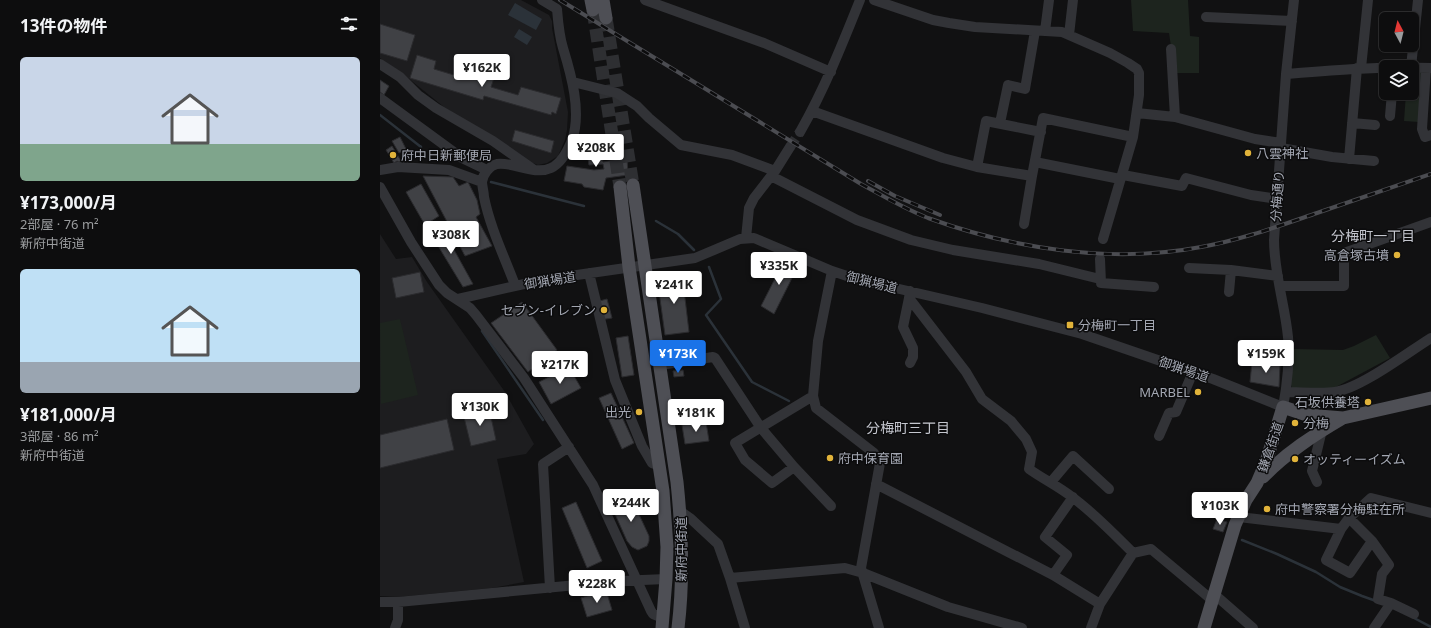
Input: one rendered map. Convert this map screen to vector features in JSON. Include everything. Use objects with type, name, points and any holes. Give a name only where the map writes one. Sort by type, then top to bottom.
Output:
[{"type":"main road","points":[[603,0],[606,18]]},
{"type":"main road","name":"新府中街道","points":[[633,186],[646,265],[680,511],[682,575],[678,628]]},
{"type":"main road","name":"新府中街道","points":[[620,187],[629,268],[660,466],[666,516],[666,579],[662,623]]},
{"type":"main road","name":"鎌倉街道","points":[[1204,628],[1238,517],[1246,500],[1257,483],[1271,447],[1283,407],[1307,415],[1343,418],[1431,398]]},
{"type":"main road","points":[[1257,483],[1285,457],[1322,430],[1343,418]]},
{"type":"street","points":[[515,285],[490,221],[482,182],[487,170],[497,164],[535,170],[550,169],[556,165],[566,154],[572,138],[576,117],[573,82],[563,47],[558,21],[558,9],[542,0]]},
{"type":"street","points":[[645,0],[764,43],[831,72]]},
{"type":"street","points":[[800,132],[831,72],[860,0]]},
{"type":"street","points":[[874,0],[933,20],[949,23],[975,27],[1062,32],[1122,60],[1137,69],[1139,73],[1140,85],[1133,136],[1103,239]]},
{"type":"street","points":[[1000,124],[1008,86],[1025,89],[1049,0]]},
{"type":"street","points":[[1069,35],[1073,0]]},
{"type":"street","name":"分梅通り","points":[[1283,407],[1286,392],[1288,338],[1274,248],[1286,74],[1294,0]]},
{"type":"street","points":[[1349,158],[1352,123],[1368,0]]},
{"type":"street","points":[[1412,60],[1418,0]]},
{"type":"street","points":[[1206,17],[1292,21]]},
{"type":"street","points":[[1171,49],[1175,117]]},
{"type":"street","points":[[380,64],[400,77],[418,95],[436,108],[493,141],[535,170]]},
{"type":"street","points":[[1286,74],[1379,67]]},
{"type":"street","points":[[1419,67],[1429,68],[1422,130],[1425,137],[1431,135]]},
{"type":"street","points":[[573,82],[617,93],[637,106],[648,118],[681,145],[732,155],[773,173],[856,220],[911,240],[953,250],[1039,264],[1100,278]]},
{"type":"street","points":[[380,98],[462,158],[487,170]]},
{"type":"street","points":[[1390,116],[1391,100]]},
{"type":"street","points":[[812,111],[943,158],[977,167],[1032,176]]},
{"type":"street","points":[[1137,113],[1175,117],[1281,145],[1349,158],[1374,161]]},
{"type":"street","points":[[1024,224],[1034,162],[1044,118],[1133,136]]},
{"type":"street","points":[[977,167],[986,121],[1041,132]]},
{"type":"street","points":[[1352,123],[1374,126]]},
{"type":"street","points":[[746,238],[749,208],[754,198],[790,147]]},
{"type":"street","points":[[1034,162],[1182,186],[1186,178],[1251,195],[1278,199]]},
{"type":"street","points":[[380,170],[398,167],[450,170],[482,182]]},
{"type":"street","points":[[380,187],[432,276],[447,293],[458,299],[476,315],[515,365],[569,447],[593,485],[651,611],[662,623]]},
{"type":"street","points":[[1188,268],[1231,270],[1279,281],[1344,286],[1344,253],[1431,222]]},
{"type":"street","name":"御猟場道","points":[[458,299],[515,285],[695,258],[740,239],[746,238],[760,240],[832,272],[909,295],[982,308],[1082,334],[1193,372],[1283,407]]},
{"type":"street","points":[[1100,259],[1101,283],[1154,287]]},
{"type":"street","points":[[1229,292],[1231,270]]},
{"type":"street","points":[[832,272],[818,341],[813,396],[816,408],[874,454],[880,463],[860,568],[879,628]]},
{"type":"street","points":[[589,273],[615,380],[642,446],[652,463],[660,466]]},
{"type":"street","points":[[909,295],[903,327],[913,348],[913,358],[910,363]]},
{"type":"street","points":[[909,295],[966,372],[982,399],[1011,421],[1026,439],[1032,452],[1029,469],[1074,497],[1133,553]]},
{"type":"street","points":[[1286,392],[1334,392],[1344,389],[1381,370],[1431,338]]},
{"type":"street","points":[[660,365],[713,357],[715,358],[761,428],[794,467],[831,506]]},
{"type":"street","points":[[1159,436],[1168,413],[1176,412],[1193,372]]},
{"type":"street","points":[[794,467],[772,484],[745,460],[735,443],[813,396]]},
{"type":"street","points":[[1317,482],[1312,471],[1322,430]]},
{"type":"street","points":[[550,588],[543,464],[569,447]]},
{"type":"street","points":[[1051,482],[1072,456],[1109,489]]},
{"type":"street","points":[[876,484],[1053,576],[1100,604]]},
{"type":"street","points":[[1053,576],[1067,555],[1045,537],[1074,497]]},
{"type":"street","points":[[1372,540],[1350,573],[1326,560],[1341,529],[1349,518],[1371,498],[1431,513]]},
{"type":"street","points":[[680,511],[690,518],[718,544],[745,628]]},
{"type":"street","points":[[1238,517],[1341,529]]},
{"type":"street","points":[[1349,518],[1372,540],[1388,565],[1382,574],[1378,599],[1414,614]]},
{"type":"street","points":[[1091,628],[1100,604],[1133,553],[1151,549],[1253,628]]},
{"type":"street","points":[[730,578],[845,568],[861,572],[948,608],[1022,628]]},
{"type":"street","points":[[380,602],[398,602],[619,581],[666,579]]},
{"type":"street","points":[[395,628],[398,620],[398,602]]},
{"type":"street","points":[[1374,628],[1390,603]]},
{"type":"shaded area","points":[[380,0],[521,0],[549,15],[552,21],[552,28],[568,112],[565,140],[558,156],[547,163],[538,165],[527,161],[444,107],[403,74],[380,58]]},
{"type":"shaded area","points":[[1131,0],[1188,0],[1190,36],[1199,37],[1199,73],[1175,73],[1169,33],[1133,31]]},
{"type":"shaded area","points":[[515,3],[542,19],[536,30],[508,15]]},
{"type":"shaded area","points":[[519,29],[532,37],[527,45],[514,37]]},
{"type":"shaded area","points":[[1419,69],[1423,69],[1419,122],[1404,121],[1406,100],[1419,100]]},
{"type":"shaded area","points":[[380,234],[396,259],[412,257],[427,282],[505,392],[534,444],[526,454],[497,459],[524,582],[492,588],[398,597],[380,596]]},
{"type":"shaded area","points":[[400,319],[418,395],[381,404],[380,323]]},
{"type":"shaded area","points":[[1376,335],[1390,358],[1334,388],[1292,388],[1290,381],[1293,349],[1343,350]]},
{"type":"building","points":[[380,24],[415,35],[407,61],[380,53]]},
{"type":"building","points":[[417,55],[436,61],[434,69],[467,79],[469,71],[494,78],[491,87],[518,95],[521,87],[561,98],[556,114],[552,112],[551,115],[484,96],[483,100],[410,78]]},
{"type":"building","points":[[380,80],[389,86],[384,95],[380,92]]},
{"type":"building","points":[[515,130],[554,141],[551,153],[512,141]]},
{"type":"building","points":[[400,137],[406,149],[399,153],[392,141]]},
{"type":"building","points":[[599,138],[603,162],[627,158],[628,175],[606,178],[603,190],[584,187],[582,184],[564,181],[567,166],[594,170],[604,169],[603,164],[589,165],[585,140]]},
{"type":"building","name":"府中日新郵便局","points":[[392,146],[401,161],[394,163],[386,150]]},
{"type":"building","points":[[423,176],[453,177],[459,186],[468,182],[477,200],[480,214],[476,217],[492,246],[465,256]]},
{"type":"building","points":[[421,184],[439,216],[425,225],[406,192]]},
{"type":"building","points":[[441,224],[473,284],[463,287],[429,231]]},
{"type":"building","points":[[785,259],[798,266],[774,314],[761,306]]},
{"type":"building","points":[[420,272],[424,292],[396,298],[392,278]]},
{"type":"building","points":[[682,273],[689,332],[665,335],[658,284],[666,276]]},
{"type":"building","name":"セブン-イレブン","points":[[607,299],[612,318],[600,320],[596,302]]},
{"type":"building","points":[[522,302],[557,350],[528,372],[491,323]]},
{"type":"building","points":[[628,336],[634,375],[622,377],[616,338]]},
{"type":"building","points":[[1252,362],[1266,364],[1267,362],[1280,365],[1279,387],[1250,382]]},
{"type":"building","points":[[569,367],[581,388],[551,404],[539,382]]},
{"type":"building","points":[[683,370],[684,376],[674,377],[673,371]]},
{"type":"building","points":[[611,393],[634,443],[622,449],[599,398]]},
{"type":"building","points":[[489,408],[496,440],[471,446],[463,413]]},
{"type":"building","points":[[447,419],[454,450],[380,468],[380,435]]},
{"type":"building","points":[[706,422],[709,441],[685,444],[682,425]]},
{"type":"building","points":[[630,495],[649,536],[647,546],[638,550],[632,547],[627,541],[611,505]]},
{"type":"building","points":[[576,502],[602,561],[587,568],[562,508]]},
{"type":"building","points":[[1217,519],[1227,522],[1223,532],[1213,529]]},
{"type":"building","points":[[606,590],[612,610],[587,617],[581,598]]},
{"type":"waterway","points":[[380,115],[421,147],[420,146]]},
{"type":"waterway","points":[[491,182],[584,206]]},
{"type":"waterway","points":[[656,221],[678,234],[694,250]]},
{"type":"waterway","points":[[709,267],[721,299],[706,315],[752,382],[789,401]]},
{"type":"waterway","points":[[482,331],[543,420]]},
{"type":"waterway","points":[[1242,540],[1316,572],[1340,587],[1376,601]]},
{"type":"waterway","points":[[1414,618],[1431,627]]},
{"type":"tunnel","points":[[593,10],[620,187]]},
{"type":"tunnel","points":[[606,18],[633,185]]},
{"type":"tunnel","points":[[790,147],[800,132]]},
{"type":"railway","points":[[560,0],[861,184],[911,211],[961,229],[1028,245],[1063,250],[1132,254],[1167,252],[1201,247],[1231,241],[1260,232],[1431,174]]},
{"type":"railway","points":[[868,181],[895,196],[940,215]]},
{"type":"place","name":"八雲神社","points":[[1248,153]]},
{"type":"place","name":"府中日新郵便局","points":[[393,155]]},
{"type":"place","name":"高倉塚古墳","points":[[1397,255]]},
{"type":"place","name":"セブン-イレブン","points":[[604,310]]},
{"type":"place","name":"分梅町一丁目","points":[[1070,325]]},
{"type":"place","name":"MARBEL","points":[[1198,392]]},
{"type":"place","name":"石坂供養塔","points":[[1368,402]]},
{"type":"place","name":"出光","points":[[639,412]]},
{"type":"place","name":"分梅","points":[[1295,423]]},
{"type":"place","name":"府中保育園","points":[[830,458]]},
{"type":"place","name":"オッティーイズム","points":[[1295,459]]},
{"type":"place","name":"府中警察署分梅駐在所","points":[[1267,509]]},
{"type":"district","name":"分梅町一丁目","points":[[1373,236]]},
{"type":"district","name":"分梅町三丁目","points":[[908,428]]}]
